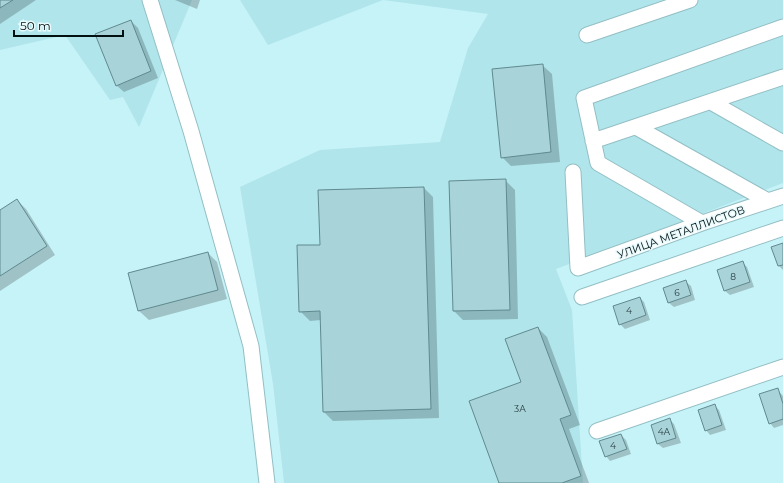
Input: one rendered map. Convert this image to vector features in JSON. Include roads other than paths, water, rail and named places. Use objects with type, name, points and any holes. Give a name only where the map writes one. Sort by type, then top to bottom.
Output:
[{"type":"street","points":[[150,0],[191,131],[251,346],[266,483]]},
{"type":"street","points":[[587,35],[690,0]]},
{"type":"street","points":[[702,223],[598,163],[584,98],[783,27]]},
{"type":"street","points":[[593,141],[781,80]]},
{"type":"street","points":[[711,102],[783,143]]},
{"type":"street","points":[[636,127],[768,201]]},
{"type":"street","name":"УЛИЦА МЕТАЛЛИСТОВ","points":[[573,172],[578,268],[702,223],[783,196]]},
{"type":"street","points":[[582,297],[783,228]]},
{"type":"street","points":[[596,431],[783,367]]}]
